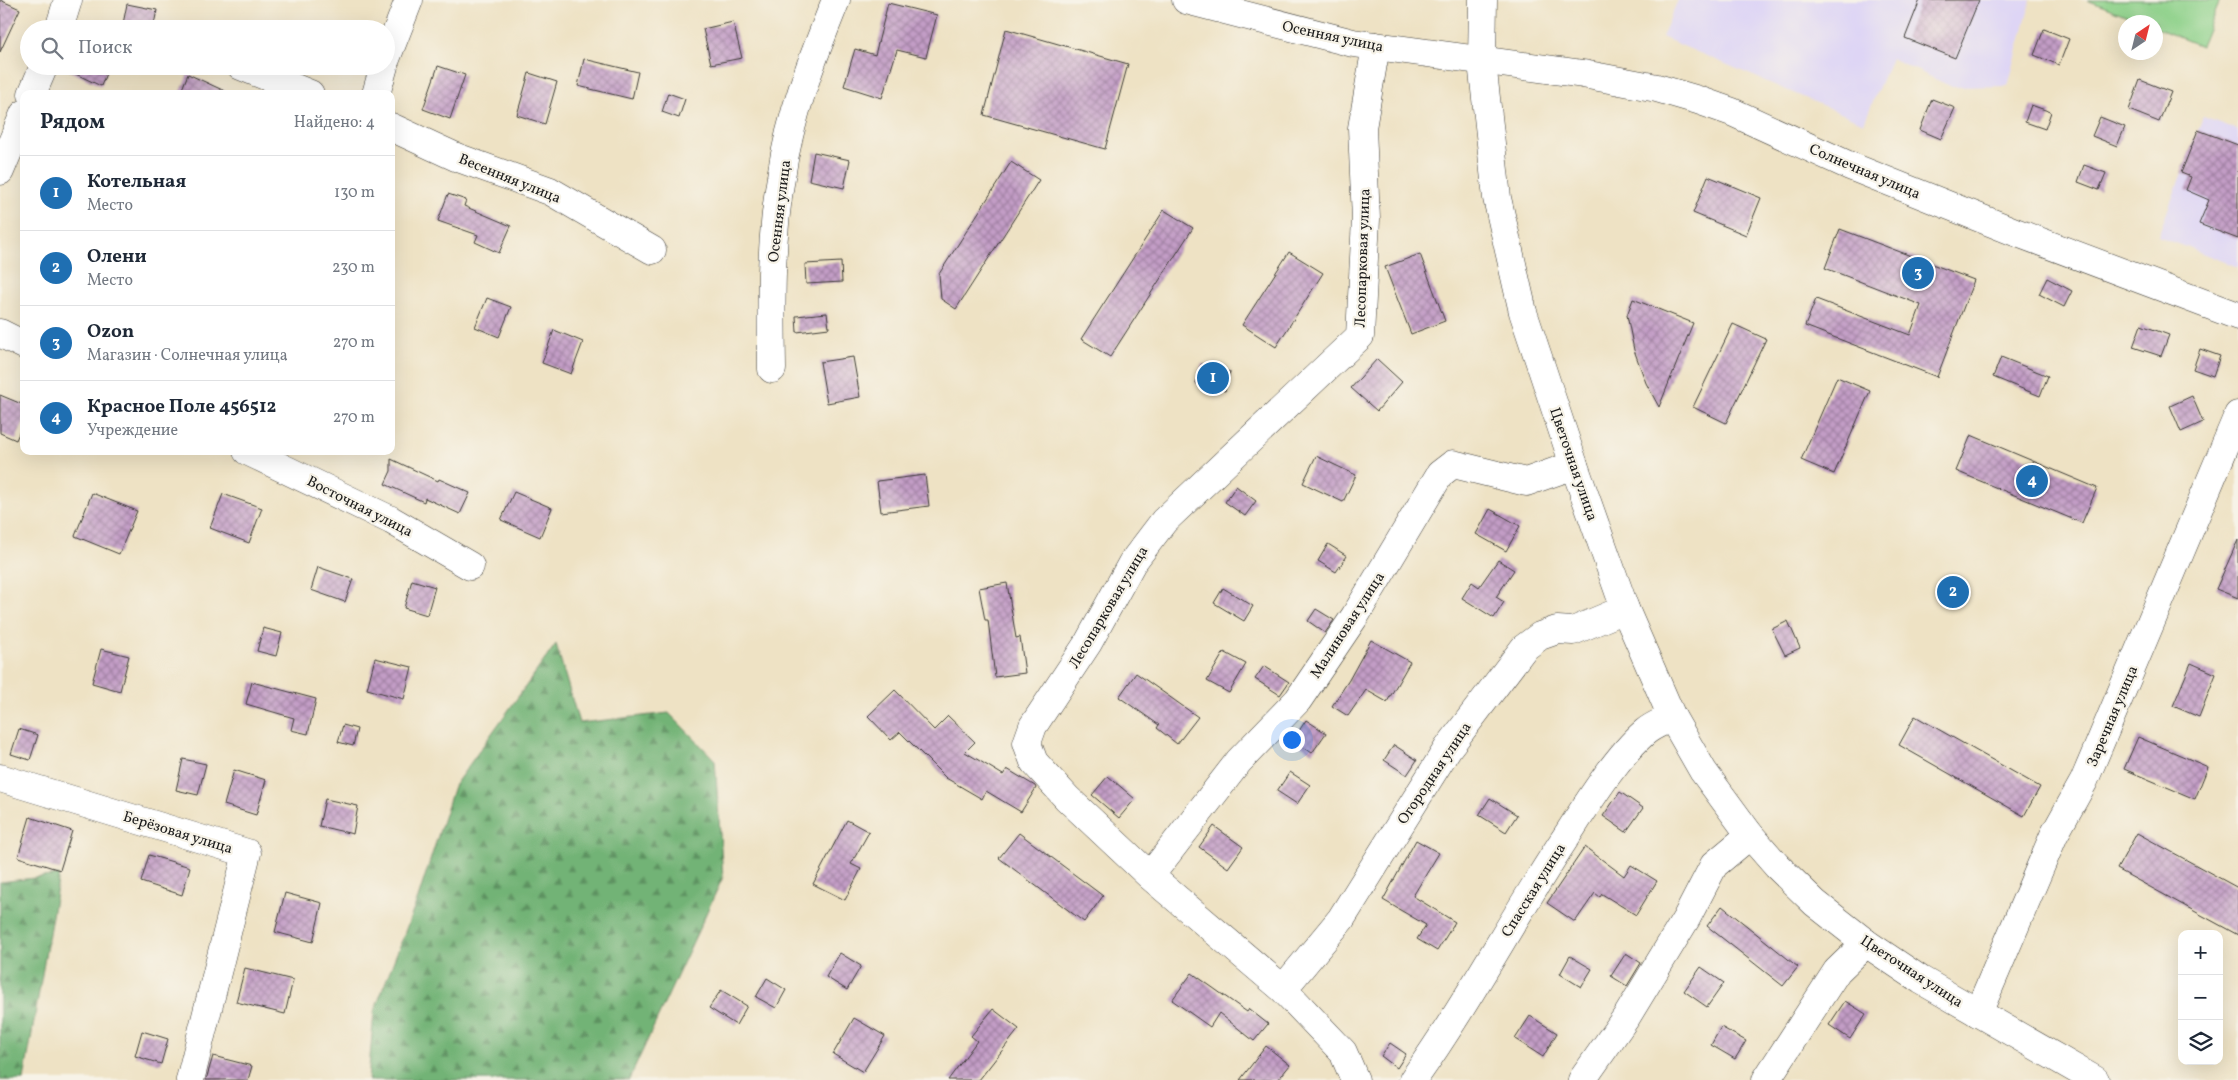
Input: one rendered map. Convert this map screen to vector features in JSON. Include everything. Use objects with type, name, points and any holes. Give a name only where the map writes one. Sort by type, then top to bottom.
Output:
[{"type":"street","points":[[62,20],[68,0]]},
{"type":"street","points":[[395,36],[409,0]]},
{"type":"street","name":"Осенняя улица","points":[[772,369],[770,284],[781,176],[805,77],[836,0]]},
{"type":"street","name":"Осенняя улица","points":[[1186,0],[1353,43],[1482,62]]},
{"type":"street","name":"Цветочная улица","points":[[1484,0],[1482,62],[1497,198],[1523,312],[1625,609],[1672,717],[1703,772],[1750,835],[1777,866],[1815,903],[1866,943],[1921,980],[2088,1078]]},
{"type":"street","name":"Лесопарковая улица","points":[[1355,1080],[1343,1052],[1283,989],[1150,876],[1066,798],[1034,762],[1027,743],[1033,726],[1088,643],[1132,563],[1164,521],[1360,336],[1366,219],[1362,128],[1376,46]]},
{"type":"street","name":"Солнечная улица","points":[[1482,62],[1582,74],[1657,88],[1698,100],[1732,112],[1850,166],[2015,232],[2238,316]]},
{"type":"street","points":[[34,90],[40,75]]},
{"type":"street","points":[[263,75],[300,90]]},
{"type":"street","points":[[377,90],[381,75]]},
{"type":"street","points":[[0,171],[20,124]]},
{"type":"street","name":"Весенняя улица","points":[[395,129],[456,157],[550,191],[652,250]]},
{"type":"street","points":[[0,334],[20,343]]},
{"type":"street","name":"Заречная улица","points":[[1978,1013],[2054,835],[2084,781],[2238,415]]},
{"type":"street","name":"Восточная улица","points":[[256,455],[391,520],[470,566]]},
{"type":"street","name":"Малиновая улица","points":[[1150,876],[1239,761],[1298,700],[1355,616],[1440,474],[1453,464],[1526,482],[1574,465]]},
{"type":"street","name":"Огородная улица","points":[[1283,989],[1341,920],[1448,748],[1524,648],[1540,636],[1557,630],[1574,631],[1625,609]]},
{"type":"street","name":"Спасская улица","points":[[1413,1080],[1440,1043],[1529,893],[1582,812],[1625,753],[1646,731],[1672,717]]},
{"type":"street","name":"Берёзовая улица","points":[[0,778],[247,853],[190,1080]]},
{"type":"street","points":[[1582,1080],[1627,1016],[1686,919],[1714,865],[1750,835]]},
{"type":"street","points":[[1766,1080],[1837,971],[1866,943]]},
{"type":"shaded area","points":[[1678,0],[2031,0],[2008,86],[1952,87],[1891,58],[1864,123],[1662,37]]},
{"type":"shaded area","points":[[2203,117],[2238,130],[2238,267],[2158,236]]},
{"type":"green space","points":[[2087,0],[2220,0],[2201,46],[2163,31],[2163,15],[2125,15]]},
{"type":"green space","points":[[556,644],[579,723],[669,713],[715,760],[723,877],[629,1080],[368,1080],[374,1012],[418,898],[454,786]]},
{"type":"green space","points":[[59,875],[24,1080],[0,1080],[0,882]]},
{"type":"building","points":[[0,0],[20,9],[0,52]]},
{"type":"building","points":[[1920,0],[1979,0],[1955,58],[1905,38]]},
{"type":"building","points":[[888,3],[937,15],[926,57],[897,50],[882,98],[844,86],[855,49],[875,55]]},
{"type":"building","points":[[127,4],[157,10],[155,20],[124,20]]},
{"type":"building","points":[[733,22],[742,58],[711,64],[703,29]]},
{"type":"building","points":[[1006,29],[1128,64],[1105,149],[984,115]]},
{"type":"building","points":[[2044,29],[2069,39],[2059,65],[2034,55]]},
{"type":"building","points":[[584,59],[638,72],[632,99],[578,86]]},
{"type":"building","points":[[438,66],[465,75],[450,119],[423,109]]},
{"type":"building","points":[[529,73],[557,82],[545,124],[517,115]]},
{"type":"building","points":[[78,75],[105,75],[101,86]]},
{"type":"building","points":[[188,75],[190,75],[222,90],[182,90]]},
{"type":"building","points":[[2140,80],[2171,92],[2159,122],[2129,110]]},
{"type":"building","points":[[668,93],[685,99],[679,118],[662,112]]},
{"type":"building","points":[[1932,99],[1955,108],[1941,139],[1920,130]]},
{"type":"building","points":[[2031,105],[2051,112],[2045,129],[2025,122]]},
{"type":"building","points":[[2100,117],[2125,127],[2117,146],[2092,136]]},
{"type":"building","points":[[2198,130],[2238,145],[2238,239],[2199,224],[2209,200],[2186,190],[2191,177],[2181,173]]},
{"type":"building","points":[[814,152],[850,160],[844,188],[809,180]]},
{"type":"building","points":[[1011,162],[1039,180],[956,309],[941,299],[939,274]]},
{"type":"building","points":[[2084,165],[2106,173],[2099,190],[2078,182]]},
{"type":"building","points":[[1708,176],[1761,198],[1746,235],[1693,213]]},
{"type":"building","points":[[448,194],[466,200],[464,206],[511,226],[499,253],[475,242],[478,235],[438,221]]},
{"type":"building","points":[[1164,210],[1193,228],[1110,357],[1081,339]]},
{"type":"building","points":[[1840,229],[1974,280],[1937,377],[1805,326],[1816,299],[1910,335],[1921,305],[1825,268]]},
{"type":"building","points":[[1289,252],[1323,273],[1276,347],[1242,325]]},
{"type":"building","points":[[1420,254],[1445,321],[1411,334],[1385,267]]},
{"type":"building","points":[[841,262],[842,282],[806,284],[805,264]]},
{"type":"building","points":[[2047,278],[2072,291],[2064,307],[2039,294]]},
{"type":"building","points":[[487,298],[511,307],[499,337],[475,327]]},
{"type":"building","points":[[1633,299],[1693,323],[1659,407],[1646,383],[1634,350],[1627,315]]},
{"type":"building","points":[[827,313],[829,328],[797,332],[796,316]]},
{"type":"building","points":[[1733,324],[1766,339],[1726,423],[1693,407]]},
{"type":"building","points":[[2141,325],[2169,335],[2161,356],[2133,347]]},
{"type":"building","points":[[554,330],[583,342],[571,374],[542,363]]},
{"type":"building","points":[[2200,349],[2220,356],[2213,376],[2193,369]]},
{"type":"building","points":[[853,357],[860,397],[827,403],[820,362]]},
{"type":"building","points":[[2001,357],[2048,376],[2040,396],[1993,377]]},
{"type":"building","points":[[1377,359],[1402,382],[1377,411],[1351,388]]},
{"type":"building","points":[[1202,364],[1230,372],[1225,391],[1196,383]]},
{"type":"building","points":[[1837,377],[1870,391],[1834,474],[1801,460]]},
{"type":"building","points":[[0,395],[20,403],[20,431],[16,440],[0,433]]},
{"type":"building","points":[[2192,396],[2203,422],[2181,432],[2170,406]]},
{"type":"building","points":[[1971,435],[2097,488],[2082,523],[1956,471]]},
{"type":"building","points":[[1316,456],[1356,475],[1343,502],[1303,483]]},
{"type":"building","points":[[391,459],[438,481],[439,479],[470,493],[460,514],[425,498],[424,502],[385,484],[391,471]]},
{"type":"building","points":[[925,475],[929,506],[881,512],[877,481]]},
{"type":"building","points":[[1236,486],[1256,501],[1245,516],[1225,502]]},
{"type":"building","points":[[514,492],[552,508],[540,537],[501,520]]},
{"type":"building","points":[[92,493],[137,511],[119,554],[75,536]]},
{"type":"building","points":[[223,494],[262,508],[249,543],[210,528]]},
{"type":"building","points":[[1490,509],[1520,526],[1506,551],[1476,534]]},
{"type":"building","points":[[2238,540],[2238,598],[2216,589]]},
{"type":"building","points":[[1328,544],[1347,556],[1336,572],[1318,561]]},
{"type":"building","points":[[1498,560],[1514,570],[1496,597],[1504,602],[1494,618],[1462,598],[1472,582],[1479,587]]},
{"type":"building","points":[[318,567],[353,579],[345,602],[311,590]]},
{"type":"building","points":[[412,580],[435,587],[427,615],[404,608]]},
{"type":"building","points":[[1007,583],[1016,638],[1020,637],[1025,673],[995,677],[988,620],[985,620],[979,588]]},
{"type":"building","points":[[1223,588],[1253,606],[1244,621],[1214,603]]},
{"type":"building","points":[[1316,609],[1334,620],[1325,633],[1308,621]]},
{"type":"building","points":[[1788,621],[1800,648],[1785,655],[1772,629]]},
{"type":"building","points":[[263,628],[282,633],[276,656],[257,651]]},
{"type":"building","points":[[1371,640],[1410,662],[1387,702],[1366,690],[1348,716],[1332,706]]},
{"type":"building","points":[[101,649],[129,656],[120,691],[92,683]]},
{"type":"building","points":[[1224,652],[1246,664],[1229,693],[1207,681]]},
{"type":"building","points":[[375,658],[412,667],[404,699],[367,689]]},
{"type":"building","points":[[2191,663],[2216,674],[2199,717],[2173,706]]},
{"type":"building","points":[[1264,666],[1289,682],[1280,695],[1255,679]]},
{"type":"building","points":[[1136,673],[1198,717],[1177,744],[1157,728],[1159,725],[1119,697]]},
{"type":"building","points":[[252,682],[316,699],[308,734],[291,730],[294,718],[246,704]]},
{"type":"building","points":[[895,690],[934,730],[948,716],[975,742],[965,752],[1003,775],[1007,769],[1035,786],[1036,788],[1021,812],[986,791],[982,799],[946,778],[900,732],[891,740],[868,716]]},
{"type":"building","points":[[1915,716],[2040,787],[2024,816],[1899,745]]},
{"type":"building","points":[[1306,720],[1326,733],[1312,753],[1293,740]]},
{"type":"building","points":[[343,725],[357,729],[353,746],[338,742]]},
{"type":"building","points":[[19,729],[38,735],[30,760],[11,754]]},
{"type":"building","points":[[2138,737],[2208,767],[2195,799],[2124,769]]},
{"type":"building","points":[[1394,745],[1417,760],[1407,775],[1384,760]]},
{"type":"building","points":[[183,759],[206,764],[198,795],[176,790]]},
{"type":"building","points":[[234,770],[266,780],[256,815],[224,805]]},
{"type":"building","points":[[1290,772],[1310,785],[1297,804],[1277,791]]},
{"type":"building","points":[[1108,776],[1135,799],[1119,818],[1092,795]]},
{"type":"building","points":[[1620,792],[1643,808],[1626,832],[1603,816]]},
{"type":"building","points":[[1490,798],[1517,815],[1506,832],[1479,815]]},
{"type":"building","points":[[325,799],[358,806],[353,834],[319,826]]},
{"type":"building","points":[[30,817],[72,831],[60,870],[18,857]]},
{"type":"building","points":[[847,820],[869,832],[851,864],[861,869],[845,900],[813,884]]},
{"type":"building","points":[[1214,826],[1243,847],[1228,868],[1199,847]]},
{"type":"building","points":[[1019,833],[1103,896],[1084,922],[999,858]]},
{"type":"building","points":[[2137,833],[2238,888],[2238,935],[2117,869]]},
{"type":"building","points":[[1416,840],[1439,853],[1413,896],[1455,922],[1437,951],[1417,939],[1426,925],[1383,900]]},
{"type":"building","points":[[1585,847],[1624,876],[1631,865],[1657,881],[1636,915],[1602,894],[1600,897],[1595,893],[1575,922],[1547,903]]},
{"type":"building","points":[[149,855],[190,867],[182,895],[141,882]]},
{"type":"building","points":[[285,893],[322,903],[313,942],[275,932]]},
{"type":"building","points":[[1722,906],[1798,967],[1783,986],[1707,926]]},
{"type":"building","points":[[840,953],[861,966],[847,990],[826,977]]},
{"type":"building","points":[[1626,953],[1641,963],[1627,986],[1611,976]]},
{"type":"building","points":[[1570,956],[1592,969],[1581,987],[1560,974]]},
{"type":"building","points":[[1701,967],[1724,983],[1707,1007],[1684,991]]},
{"type":"building","points":[[245,968],[293,980],[285,1014],[236,1002]]},
{"type":"building","points":[[1192,973],[1247,1012],[1249,1009],[1268,1024],[1254,1041],[1219,1013],[1210,1027],[1172,1000]]},
{"type":"building","points":[[767,978],[786,990],[776,1008],[756,997]]},
{"type":"building","points":[[721,990],[747,1006],[736,1025],[709,1008]]},
{"type":"building","points":[[1845,1001],[1866,1014],[1850,1039],[1829,1025]]},
{"type":"building","points":[[993,1009],[1019,1029],[979,1080],[948,1080],[977,1041],[971,1036]]},
{"type":"building","points":[[1530,1016],[1557,1033],[1543,1057],[1515,1039]]},
{"type":"building","points":[[854,1018],[885,1036],[863,1072],[833,1054]]},
{"type":"building","points":[[1721,1027],[1746,1041],[1735,1059],[1711,1045]]},
{"type":"building","points":[[142,1031],[168,1039],[161,1064],[135,1056]]},
{"type":"building","points":[[1390,1043],[1406,1054],[1397,1068],[1381,1056]]},
{"type":"building","points":[[1266,1046],[1290,1065],[1278,1080],[1240,1080]]},
{"type":"building","points":[[213,1056],[252,1066],[248,1080],[206,1080]]},
{"type":"place","name":"Ozon","points":[[1918,273]]},
{"type":"place","name":"Котельная","points":[[1213,378]]},
{"type":"place","name":"Красное Поле 456512","points":[[2032,481]]},
{"type":"place","name":"Олени","points":[[1953,592]]}]
